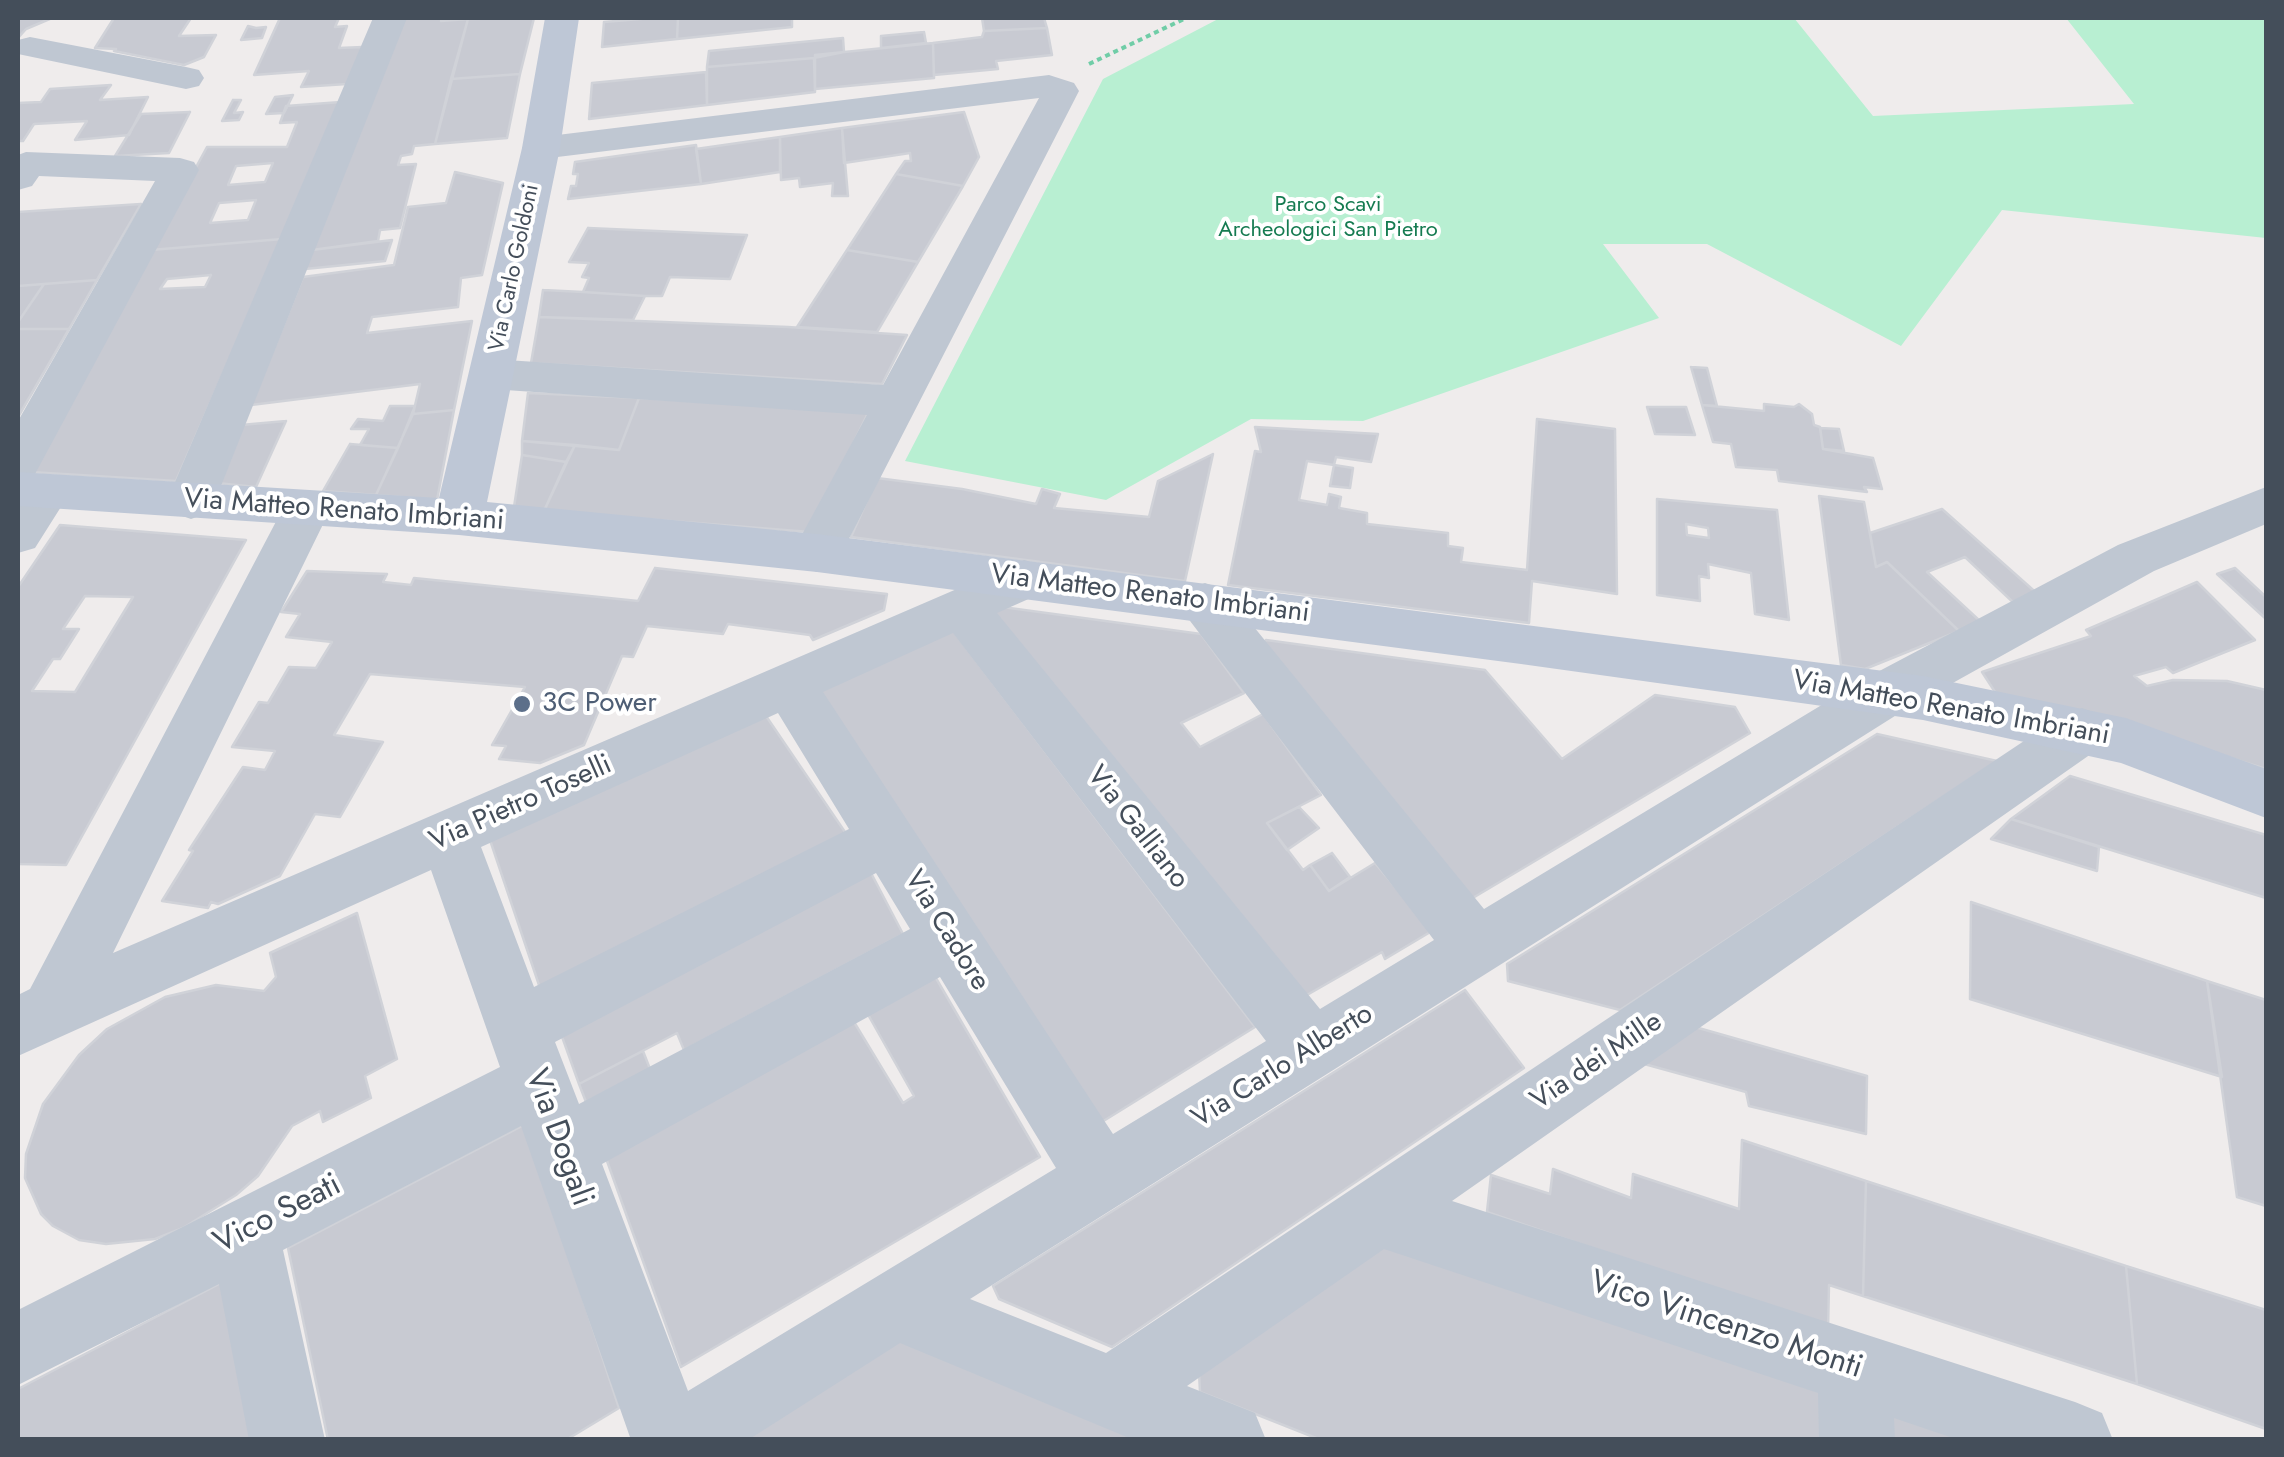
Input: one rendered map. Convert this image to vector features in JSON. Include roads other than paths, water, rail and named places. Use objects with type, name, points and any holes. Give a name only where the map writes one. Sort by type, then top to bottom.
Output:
[{"type":"street","points":[[24,48],[82,18]]},
{"type":"street","points":[[190,501],[390,18]]},
{"type":"street","name":"Via Carlo Goldoni","points":[[459,517],[541,148],[562,18]]},
{"type":"street","points":[[24,48],[186,78]]},
{"type":"street","points":[[541,148],[1055,89],[898,402],[817,553]]},
{"type":"street","points":[[18,178],[26,164],[180,170],[27,481],[18,535]]},
{"type":"street","points":[[491,374],[898,402]]},
{"type":"street","name":"Via Matteo Renato Imbriani","points":[[27,481],[190,501],[459,517],[817,553],[1887,692],[2126,741],[2266,794]]},
{"type":"street","name":"Via Carlo Alberto","points":[[678,1440],[1887,692],[2136,558],[2266,505]]},
{"type":"street","points":[[35,1019],[307,508]]},
{"type":"street","name":"Via Pietro Toselli","points":[[35,1019],[1024,579]]},
{"type":"street","points":[[1204,602],[1477,947]]},
{"type":"street","name":"Via Galliano","points":[[962,607],[1312,1049]]},
{"type":"street","name":"Via Cadore","points":[[789,684],[1102,1179]]},
{"type":"street","name":"Via dei Mille","points":[[1113,1393],[2082,731]]},
{"type":"street","name":"Via Dogali","points":[[448,837],[668,1440]]},
{"type":"street","name":"Vico Seati","points":[[18,1349],[244,1233],[528,1055],[887,838]]},
{"type":"street","points":[[562,1149],[950,939]]},
{"type":"street","name":"Vico Vincenzo Monti","points":[[1378,1212],[2075,1440]]},
{"type":"street","points":[[244,1233],[287,1440]]},
{"type":"street","points":[[897,1306],[1228,1440]]},
{"type":"street","points":[[1854,1368],[1857,1440]]},
{"type":"place","name":"3C Power","points":[[522,704]]},
{"type":"park label","name":"Parco Scavi Archeologici San Pietro","points":[[1328,219]]}]
